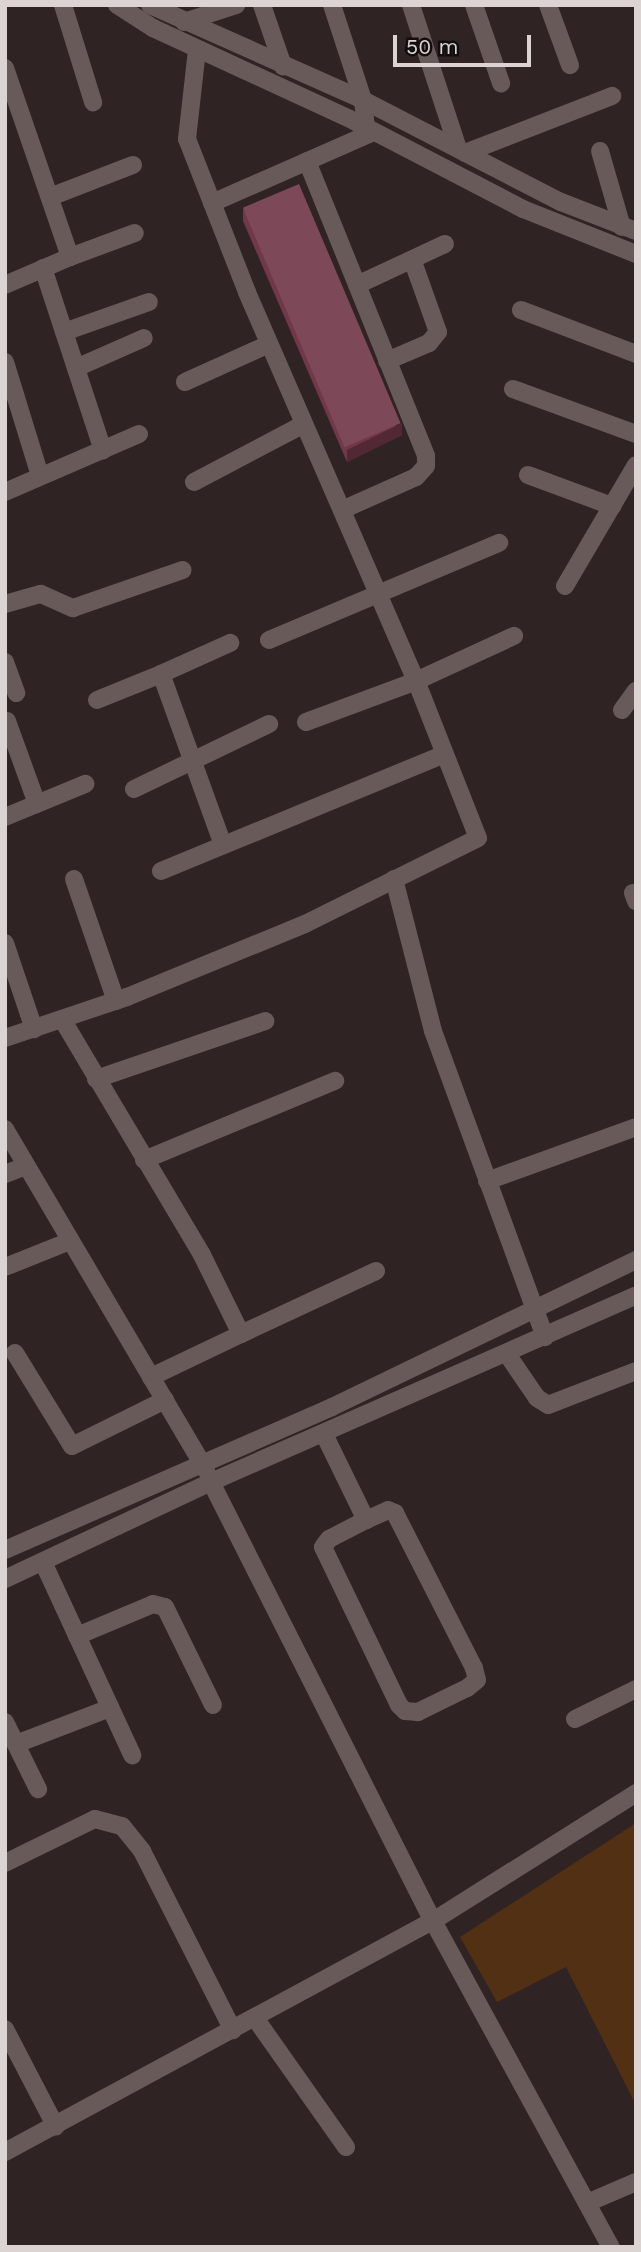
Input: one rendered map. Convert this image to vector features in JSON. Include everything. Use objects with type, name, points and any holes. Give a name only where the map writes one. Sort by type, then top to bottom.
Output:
[{"type":"street","points":[[63,5],[93,102]]},
{"type":"street","points":[[117,5],[197,50],[370,129],[523,209],[636,254]]},
{"type":"street","points":[[150,5],[363,100],[462,151],[629,229]]},
{"type":"street","points":[[184,22],[236,5]]},
{"type":"street","points":[[261,5],[283,66]]},
{"type":"street","points":[[411,5],[462,151]]},
{"type":"street","points":[[474,5],[501,83]]},
{"type":"street","points":[[548,5],[570,65]]},
{"type":"street","points":[[336,6],[370,129]]},
{"type":"street","points":[[5,1038],[116,1001],[305,924],[478,838],[416,681],[269,344],[187,139],[197,50]]},
{"type":"street","points":[[5,68],[70,257]]},
{"type":"street","points":[[462,151],[612,96]]},
{"type":"street","points":[[212,203],[307,161],[370,129]]},
{"type":"street","points":[[600,150],[629,229]]},
{"type":"street","points":[[307,161],[426,466],[416,477],[342,510]]},
{"type":"street","points":[[50,197],[133,164]]},
{"type":"street","points":[[5,285],[135,233]]},
{"type":"street","points":[[357,285],[445,244]]},
{"type":"street","points":[[387,361],[429,343],[438,332],[412,259]]},
{"type":"street","points":[[43,268],[103,450]]},
{"type":"street","points":[[64,332],[149,302]]},
{"type":"street","points":[[521,310],[636,354]]},
{"type":"street","points":[[76,368],[144,338]]},
{"type":"street","points":[[185,382],[269,344]]},
{"type":"street","points":[[5,362],[40,476]]},
{"type":"street","points":[[513,389],[636,434]]},
{"type":"street","points":[[194,482],[304,424]]},
{"type":"street","points":[[5,492],[139,435]]},
{"type":"street","points":[[565,586],[636,465]]},
{"type":"street","points":[[528,475],[612,506]]},
{"type":"street","points":[[269,640],[499,543]]},
{"type":"street","points":[[5,604],[41,594],[74,608],[183,570]]},
{"type":"street","points":[[306,722],[416,681],[514,636]]},
{"type":"street","points":[[97,700],[230,643]]},
{"type":"street","points":[[5,662],[16,693]]},
{"type":"street","points":[[161,674],[223,845]]},
{"type":"street","points":[[622,710],[636,691]]},
{"type":"street","points":[[7,721],[37,804]]},
{"type":"street","points":[[134,789],[269,724]]},
{"type":"street","points":[[161,871],[443,755]]},
{"type":"street","points":[[5,817],[85,784]]},
{"type":"street","points":[[74,879],[116,1001]]},
{"type":"street","points":[[394,879],[433,1031],[532,1309],[545,1338]]},
{"type":"street","points":[[5,943],[34,1029]]},
{"type":"street","points":[[62,1019],[202,1255],[241,1334]]},
{"type":"street","points":[[96,1079],[265,1021]]},
{"type":"street","points":[[144,1160],[335,1080]]},
{"type":"street","points":[[487,1181],[636,1127]]},
{"type":"street","points":[[5,1129],[202,1461],[433,1921],[611,2247]]},
{"type":"street","points":[[5,1174],[26,1166]]},
{"type":"street","points":[[5,1267],[70,1241]]},
{"type":"street","points":[[5,1550],[95,1515],[202,1461],[332,1407],[636,1260]]},
{"type":"street","points":[[151,1377],[376,1271]]},
{"type":"street","points":[[5,1579],[211,1482],[545,1338],[636,1295]]},
{"type":"street","points":[[15,1353],[72,1446],[165,1400]]},
{"type":"street","points":[[507,1354],[537,1398],[548,1405],[636,1371]]},
{"type":"street","points":[[324,1434],[366,1520]]},
{"type":"street","points":[[388,1510],[395,1513],[474,1668],[477,1680],[467,1688],[418,1712],[411,1713],[399,1705],[323,1547],[328,1539],[366,1520],[388,1510]]},
{"type":"street","points":[[43,1562],[132,1755]]},
{"type":"street","points":[[77,1636],[159,1604],[165,1607],[214,1705]]},
{"type":"street","points":[[575,1719],[636,1689]]},
{"type":"street","points":[[16,1744],[110,1708]]},
{"type":"street","points":[[5,1722],[38,1789]]},
{"type":"street","points":[[5,2152],[56,2127],[433,1921],[636,1793]]},
{"type":"street","points":[[5,1863],[95,1819],[122,1826],[138,1844],[233,2030]]},
{"type":"street","points":[[255,2018],[346,2147]]},
{"type":"street","points":[[5,2029],[56,2127]]},
{"type":"street","points":[[587,2203],[636,2182]]},
{"type":"shaded area","points":[[636,1823],[636,2105],[566,1967],[497,2002],[460,1937]]},
{"type":"building","points":[[299,184],[401,423],[344,447],[243,208]]}]
